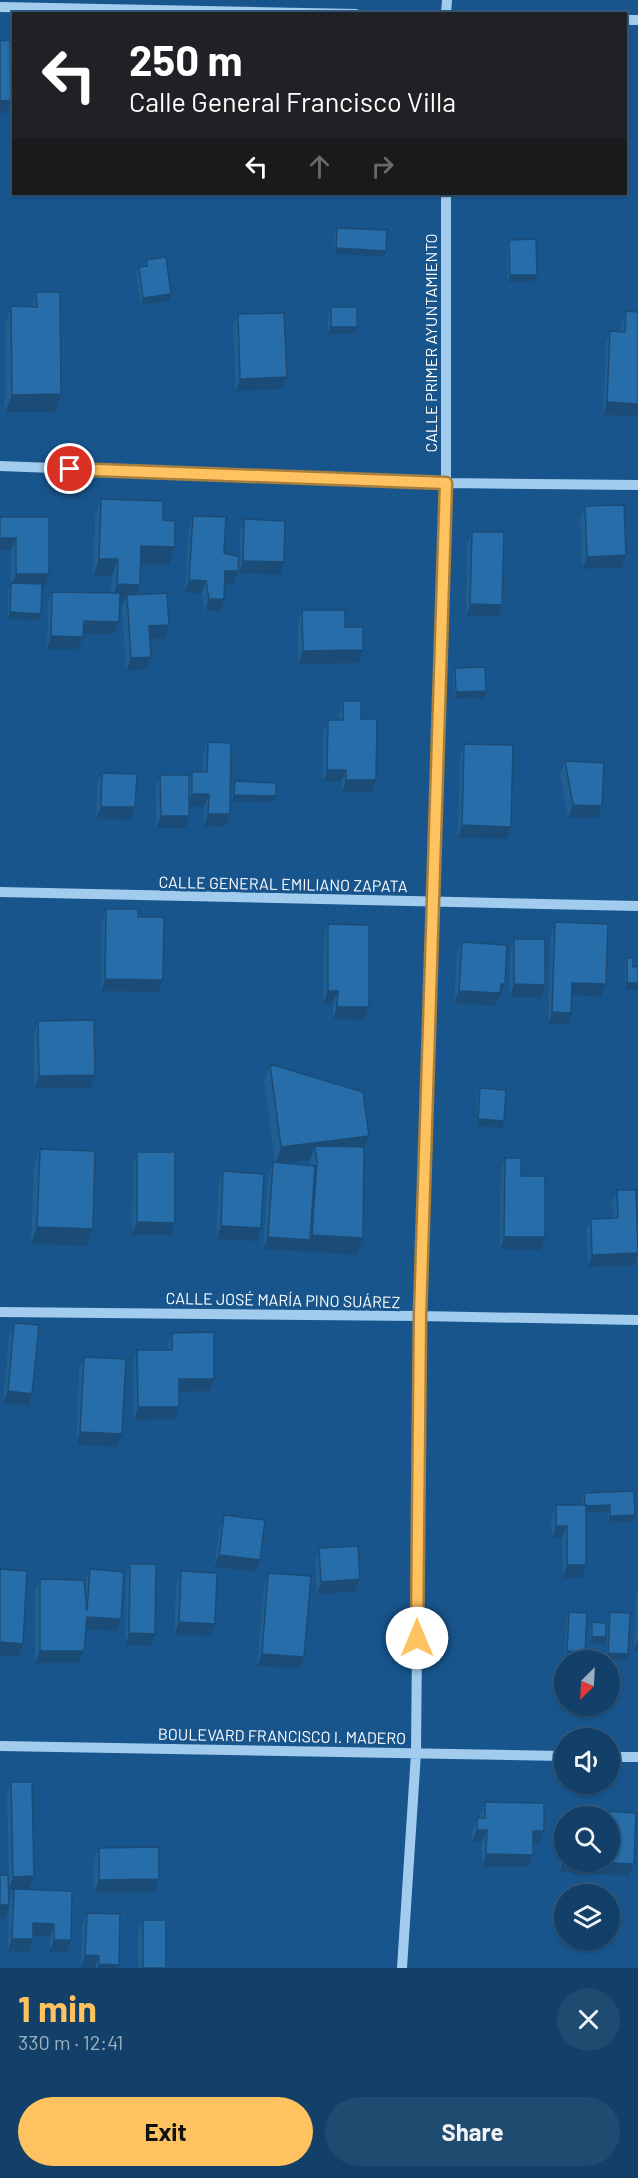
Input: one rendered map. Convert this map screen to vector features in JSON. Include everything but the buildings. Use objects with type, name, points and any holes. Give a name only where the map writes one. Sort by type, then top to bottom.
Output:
[{"type":"street","points":[[0,7],[254,12]]},
{"type":"street","name":"CALLE PRIMER AYUNTAMIENTO","points":[[402,1968],[416,1753],[420,1316],[446,483],[446,195]]},
{"type":"street","points":[[0,466],[446,483],[638,485]]},
{"type":"street","name":"CALLE GENERAL EMILIANO ZAPATA","points":[[0,891],[638,906]]},
{"type":"street","name":"CALLE JOSÉ MARÍA PINO SUÁREZ","points":[[0,1312],[638,1320]]},
{"type":"street","name":"BOULEVARD FRANCISCO I. MADERO","points":[[0,1746],[554,1756]]},
{"type":"street","points":[[620,1757],[638,1757]]},
{"type":"route","points":[[70,469],[446,483],[420,1316],[417,1638]]}]
